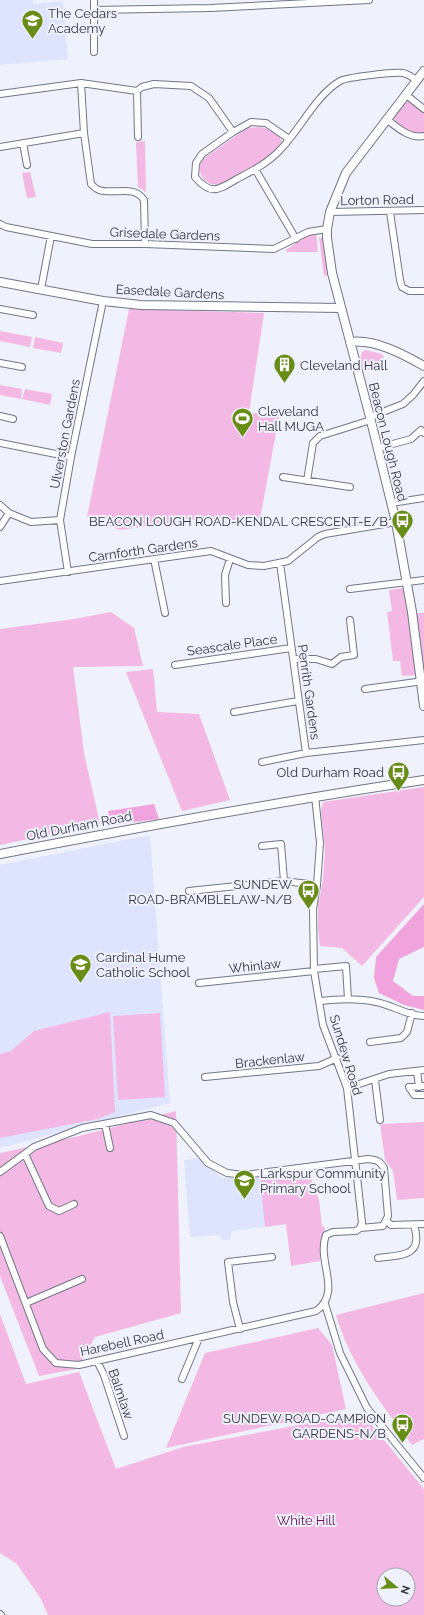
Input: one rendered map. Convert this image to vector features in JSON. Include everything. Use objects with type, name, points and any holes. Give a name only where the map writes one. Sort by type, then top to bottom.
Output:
[{"type":"street","points":[[94,0],[94,52]]},
{"type":"street","points":[[94,10],[210,8],[271,2],[369,0]]},
{"type":"street","name":"Beacon Lough Road","points":[[424,71],[346,173],[330,212],[327,228],[328,254],[396,522],[422,681],[424,706]]},
{"type":"street","points":[[289,139],[266,123],[251,122],[202,154],[196,163],[195,177],[203,186],[211,189],[221,188],[256,169],[273,158],[281,149],[322,98],[331,88],[350,77],[404,73],[417,80]]},
{"type":"street","points":[[0,94],[81,83],[137,91],[142,87],[154,84],[191,86],[209,98],[234,132]]},
{"type":"street","points":[[81,83],[84,133],[91,184],[98,190],[131,191],[141,195],[144,200],[145,244]]},
{"type":"street","points":[[137,91],[138,137]]},
{"type":"street","points":[[405,94],[424,109]]},
{"type":"street","points":[[386,119],[409,135],[424,136]]},
{"type":"street","points":[[0,147],[84,133]]},
{"type":"street","points":[[23,143],[27,165]]},
{"type":"street","points":[[256,169],[296,239]]},
{"type":"street","name":"Lorton Road","points":[[330,212],[390,212],[424,210]]},
{"type":"street","points":[[390,212],[402,287],[409,291],[424,291]]},
{"type":"street","name":"Grisedale Gardens","points":[[0,224],[92,244],[145,244],[274,249],[308,232],[327,228]]},
{"type":"street","points":[[41,289],[50,236]]},
{"type":"street","name":"Easedale Gardens","points":[[0,282],[102,301],[147,306],[341,308]]},
{"type":"street","name":"Ulverston Gardens","points":[[68,572],[60,520],[70,458],[102,301]]},
{"type":"street","points":[[0,309],[33,315]]},
{"type":"street","points":[[350,342],[360,341],[388,348],[407,356],[424,366]]},
{"type":"street","points":[[0,362],[22,367]]},
{"type":"street","points":[[307,481],[313,443],[316,439],[320,436],[371,419],[403,404],[413,395],[424,381]]},
{"type":"street","points":[[0,416],[13,419]]},
{"type":"street","points":[[378,448],[411,439],[421,430],[424,433]]},
{"type":"street","points":[[0,443],[70,458]]},
{"type":"street","points":[[283,478],[350,487]]},
{"type":"street","points":[[391,502],[424,498]]},
{"type":"street","points":[[0,505],[9,513],[31,522],[60,520]]},
{"type":"street","points":[[0,527],[9,513]]},
{"type":"street","name":"Carnforth Gardens","points":[[0,581],[211,552],[254,566],[280,563],[288,561],[318,537],[325,534],[396,522]]},
{"type":"street","points":[[154,559],[164,613]]},
{"type":"street","points":[[226,603],[225,575],[230,559]]},
{"type":"street","name":"Penrith Gardens","points":[[280,563],[306,754],[424,740]]},
{"type":"street","points":[[350,589],[424,580]]},
{"type":"street","points":[[294,659],[316,659],[332,664],[340,657],[354,655],[350,620]]},
{"type":"street","name":"Seascale Place","points":[[175,665],[292,648]]},
{"type":"street","points":[[365,689],[422,681]]},
{"type":"street","points":[[234,712],[298,701]]},
{"type":"street","points":[[262,762],[306,754]]},
{"type":"street","name":"Old Durham Road","points":[[0,854],[100,834],[315,796],[424,780]]},
{"type":"street","name":"Sundew Road","points":[[315,796],[320,843],[317,885],[313,909],[314,970],[323,1025],[347,1088],[362,1223],[360,1228]]},
{"type":"street","points":[[262,846],[281,844],[284,880]]},
{"type":"street","points":[[189,891],[284,880],[317,885]]},
{"type":"street","name":"Whinlaw","points":[[199,983],[346,966],[348,999]]},
{"type":"street","points":[[320,1001],[348,999],[377,1002],[424,1016]]},
{"type":"street","points":[[370,1042],[401,1038],[407,1032],[412,1013]]},
{"type":"street","name":"Brackenlaw","points":[[204,1077],[319,1066],[336,1058]]},
{"type":"street","points":[[347,1088],[375,1080],[389,1074],[421,1071],[422,1086],[409,1087],[414,1095],[424,1095]]},
{"type":"street","points":[[375,1080],[380,1120]]},
{"type":"street","points":[[0,1172],[34,1147],[82,1128],[151,1115],[174,1122],[208,1163],[227,1173],[244,1174],[356,1161],[376,1160],[381,1163],[384,1168],[388,1216],[387,1221],[383,1226],[360,1228],[356,1231],[333,1232],[326,1235],[324,1243],[328,1294],[325,1304],[340,1353],[367,1408],[424,1478]]},
{"type":"street","points":[[105,1124],[110,1148]]},
{"type":"street","points":[[25,1154],[48,1206],[60,1211],[74,1204]]},
{"type":"street","points":[[387,1221],[391,1226],[424,1224]]},
{"type":"street","points":[[378,1258],[408,1255],[414,1250],[418,1243],[418,1233],[414,1224]]},
{"type":"street","name":"Harebell Road","points":[[0,1236],[43,1349],[56,1362],[79,1365],[316,1312],[325,1304]]},
{"type":"street","points":[[240,1329],[233,1302],[228,1262],[272,1257]]},
{"type":"street","points":[[26,1303],[82,1279]]},
{"type":"street","points":[[182,1379],[199,1338]]},
{"type":"street","name":"Balmlaw","points":[[97,1361],[104,1375],[124,1436]]},
{"type":"shaded area","name":"The Cedars Academy","points":[[0,0],[33,0],[33,4],[63,1],[68,59],[0,65]]},
{"type":"shaded area","points":[[154,804],[159,819],[111,825],[108,811]]},
{"type":"shaded area","name":"Cardinal Hume Catholic School","points":[[150,835],[170,1103],[0,1148],[0,865]]},
{"type":"shaded area","points":[[424,904],[424,947],[399,959],[393,981],[413,996],[424,996],[424,1010],[404,1005],[379,993],[374,978],[376,957]]},
{"type":"shaded area","name":"Larkspur Community Primary School","points":[[199,1158],[222,1178],[240,1178],[298,1172],[302,1222],[232,1231],[230,1240],[221,1240],[221,1235],[190,1237],[184,1160]]},
{"type":"green space","points":[[410,101],[424,113],[424,134],[416,134],[408,131],[394,119],[394,115],[404,102]]},
{"type":"green space","points":[[257,127],[269,129],[281,138],[282,142],[272,154],[220,184],[215,185],[202,178],[200,169],[203,159],[243,131],[249,128]]},
{"type":"green space","points":[[145,141],[146,192],[138,187],[136,142]]},
{"type":"green space","points":[[30,172],[36,197],[27,198],[22,173]]},
{"type":"green space","points":[[316,234],[318,252],[286,252],[286,250],[307,235]]},
{"type":"green space","points":[[319,237],[324,240],[329,275],[324,276]]},
{"type":"green space","points":[[129,309],[264,313],[249,412],[279,417],[259,524],[206,518],[120,530],[87,517]]},
{"type":"green space","points":[[0,331],[32,337],[30,347],[0,341]]},
{"type":"green space","points":[[35,337],[63,343],[61,353],[33,348]]},
{"type":"green space","points":[[366,350],[382,354],[384,358],[377,367],[366,371],[363,367],[361,358],[363,351]]},
{"type":"green space","points":[[0,385],[22,389],[21,399],[0,395]]},
{"type":"green space","points":[[25,389],[52,394],[50,405],[22,399]]},
{"type":"green space","points":[[404,588],[416,675],[402,676],[400,661],[393,661],[387,612],[392,611],[389,590]]},
{"type":"green space","points":[[111,612],[134,628],[143,666],[73,667],[84,753],[100,824],[0,845],[0,629],[74,619]]},
{"type":"green space","points":[[415,613],[424,613],[424,672]]},
{"type":"green space","points":[[153,669],[157,712],[199,714],[230,800],[182,811],[126,672]]},
{"type":"green space","points":[[424,787],[424,897],[362,966],[342,948],[320,946],[318,906],[323,880],[325,849],[321,812],[323,802]]},
{"type":"green space","points":[[110,1012],[115,1112],[98,1119],[0,1138],[0,1054],[11,1051],[34,1031]]},
{"type":"green space","points":[[160,1013],[165,1097],[118,1100],[113,1016]]},
{"type":"green space","points":[[176,1111],[181,1313],[95,1337],[77,1369],[39,1376],[0,1276],[0,1153],[75,1137]]},
{"type":"green space","points":[[424,1122],[424,1198],[397,1200],[393,1171],[385,1160],[380,1124]]},
{"type":"green space","points":[[298,1172],[309,1173],[319,1200],[322,1226],[325,1230],[320,1244],[320,1261],[291,1266],[286,1224],[265,1227],[260,1176]]},
{"type":"green space","points":[[424,1293],[424,1439],[412,1445],[389,1415],[358,1367],[342,1333],[336,1315]]},
{"type":"green space","name":"White Hill","points":[[0,1314],[26,1384],[79,1372],[116,1469],[183,1447],[362,1413],[424,1489],[424,1615],[48,1615],[41,1599],[17,1564],[0,1553]]},
{"type":"green space","points":[[318,1328],[332,1345],[346,1409],[166,1448],[205,1353]]},
{"type":"place","name":"The Cedars Academy","points":[[33,40]]},
{"type":"place","name":"Cleveland Hall","points":[[285,384]]},
{"type":"place","name":"Cleveland Hall MUGA","points":[[242,438]]},
{"type":"place","name":"BEACON LOUGH ROAD-KENDAL CRESCENT-E/B","points":[[403,540]]},
{"type":"place","name":"Old Durham Road","points":[[399,792]]},
{"type":"place","name":"SUNDEW ROAD-BRAMBLELAW-N/B","points":[[308,910]]},
{"type":"place","name":"Cardinal Hume Catholic School","points":[[81,984]]},
{"type":"place","name":"Larkspur Community Primary School","points":[[244,1200]]},
{"type":"place","name":"SUNDEW ROAD-CAMPION GARDENS-N/B","points":[[402,1444]]}]
